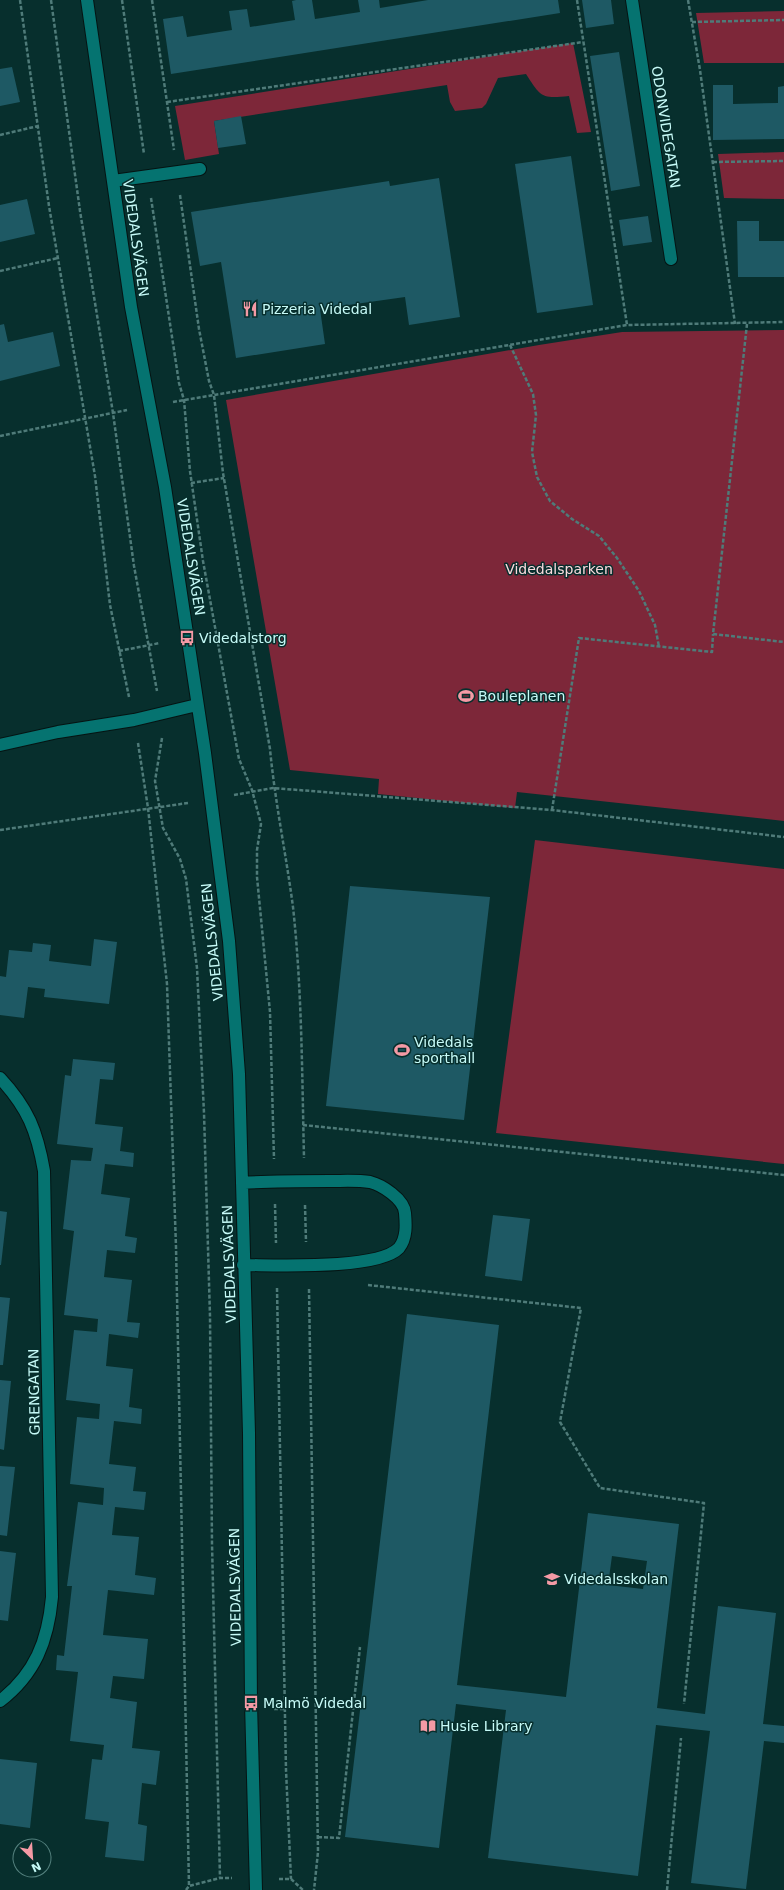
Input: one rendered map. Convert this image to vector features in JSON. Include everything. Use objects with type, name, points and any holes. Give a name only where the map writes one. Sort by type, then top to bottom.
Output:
[{"type":"street","name":"VIDEDALSVÄGEN","points":[[87,0],[131,307],[165,487],[211,800],[229,941],[239,1074],[243,1265],[249,1433],[251,1703],[256,1890]]},
{"type":"street","name":"ODONVIDEGATAN","points":[[632,0],[671,258]]},
{"type":"street","points":[[113,181],[200,169]]},
{"type":"street","points":[[0,744],[58,732],[134,720],[197,706]]},
{"type":"street","name":"GRENGATAN","points":[[0,1078],[10,1089],[27,1114],[39,1141],[44,1171],[52,1597],[50,1623],[42,1648],[29,1672],[13,1691],[0,1701]]},
{"type":"street","points":[[242,1183],[304,1181],[370,1182],[396,1198],[405,1209],[406,1223],[405,1236],[398,1248],[383,1257],[350,1264],[243,1265]]},
{"type":"path","points":[[20,0],[58,258],[95,476],[110,605],[134,720],[148,808],[167,984],[176,1247],[189,1886],[186,1890]]},
{"type":"path","points":[[51,0],[80,211],[114,413],[134,566],[163,734],[155,781],[163,828],[180,859],[186,879],[197,968],[210,1308],[212,1544],[220,1878],[189,1886]]},
{"type":"path","points":[[122,0],[180,383],[184,400],[192,483],[203,561],[239,759],[252,790],[273,788],[552,810],[784,837]]},
{"type":"path","points":[[152,0],[199,329],[209,381],[214,395],[224,478],[270,748],[273,788],[293,908],[302,1033],[307,1265],[318,1837],[314,1890]]},
{"type":"path","points":[[577,0],[627,326]]},
{"type":"path","points":[[688,0],[713,162],[735,324]]},
{"type":"path","points":[[692,22],[784,20]]},
{"type":"path","points":[[167,102],[583,42]]},
{"type":"path","points":[[0,135],[38,126]]},
{"type":"path","points":[[713,162],[784,161]]},
{"type":"path","points":[[0,271],[58,258]]},
{"type":"path","points":[[0,436],[149,406],[627,326],[784,322]]},
{"type":"path","points":[[552,810],[579,638],[712,652],[747,324]]},
{"type":"path","points":[[510,345],[533,394],[536,415],[532,452],[537,477],[550,501],[572,519],[599,536],[617,558],[639,591],[655,624],[660,647]]},
{"type":"path","points":[[186,484],[224,478]]},
{"type":"path","points":[[714,634],[784,642]]},
{"type":"path","points":[[119,651],[160,643]]},
{"type":"path","points":[[0,830],[211,800]]},
{"type":"path","points":[[303,1125],[784,1175]]},
{"type":"path","points":[[362,1285],[581,1308],[560,1422],[600,1488],[704,1502],[684,1704]]},
{"type":"path","points":[[318,1837],[339,1838],[360,1647]]},
{"type":"path","points":[[285,1694],[291,1879],[303,1890]]},
{"type":"path","points":[[273,1709],[285,1708]]},
{"type":"path","points":[[667,1890],[681,1738]]},
{"type":"green space","points":[[784,11],[784,63],[704,63],[696,13]]},
{"type":"green space","points":[[573,43],[591,132],[577,133],[569,96],[553,97],[543,95],[535,88],[526,74],[498,78],[486,104],[482,108],[455,111],[450,102],[447,85],[214,121],[219,154],[185,160],[175,106]]},
{"type":"green space","points":[[784,152],[784,199],[724,198],[718,154]]},
{"type":"green space","name":"Videdalsparken","points":[[784,330],[784,821],[517,792],[515,808],[378,794],[379,779],[290,770],[226,400],[539,345],[622,332]]},
{"type":"green space","points":[[535,840],[784,869],[784,1164],[496,1133]]},
{"type":"building","points":[[312,0],[315,19],[360,12],[358,0],[379,0],[380,8],[428,0],[558,0],[560,13],[171,74],[163,19],[183,16],[187,37],[232,30],[229,11],[247,9],[250,27],[295,20],[292,1]]},
{"type":"building","points":[[582,0],[611,0],[614,24],[586,28]]},
{"type":"building","points":[[619,52],[640,186],[611,191],[590,56]]},
{"type":"building","points":[[12,67],[20,102],[0,106],[0,69]]},
{"type":"building","points":[[713,85],[733,85],[733,104],[778,103],[778,87],[784,86],[784,139],[713,140]]},
{"type":"building","points":[[241,116],[246,144],[218,148],[214,121]]},
{"type":"building","points":[[571,156],[593,305],[537,313],[515,164]]},
{"type":"building","points":[[439,178],[460,317],[409,325],[405,297],[320,309],[325,344],[236,358],[221,262],[200,266],[191,212],[389,181],[390,186]]},
{"type":"building","points":[[27,199],[35,234],[0,242],[0,205]]},
{"type":"building","points":[[648,216],[652,242],[623,246],[619,220]]},
{"type":"building","points":[[737,221],[759,221],[759,241],[784,241],[784,277],[738,277]]},
{"type":"building","points":[[4,324],[8,342],[53,332],[60,366],[0,381],[0,325]]},
{"type":"building","name":"Videdals sporthall","points":[[350,886],[490,897],[464,1120],[326,1106]]},
{"type":"building","points":[[94,939],[117,942],[109,1004],[44,997],[45,989],[28,987],[24,1018],[0,1015],[0,976],[6,977],[9,950],[32,952],[33,943],[51,945],[49,961],[91,966]]},
{"type":"building","points":[[73,1059],[115,1063],[113,1080],[100,1079],[95,1124],[123,1127],[120,1151],[134,1153],[133,1167],[105,1164],[101,1194],[130,1198],[125,1236],[137,1238],[135,1253],[107,1250],[104,1277],[132,1280],[127,1322],[140,1323],[138,1338],[109,1334],[106,1366],[133,1369],[129,1407],[142,1409],[141,1424],[114,1421],[109,1464],[136,1467],[133,1491],[146,1492],[144,1510],[115,1507],[112,1535],[139,1537],[135,1575],[156,1578],[154,1595],[108,1590],[103,1635],[148,1639],[144,1679],[113,1676],[110,1698],[137,1702],[132,1748],[160,1751],[156,1785],[142,1783],[138,1824],[147,1826],[144,1861],[105,1857],[109,1822],[85,1819],[92,1759],[102,1760],[104,1745],[70,1741],[78,1672],[56,1670],[57,1655],[64,1656],[72,1586],[67,1586],[78,1502],[103,1505],[104,1488],[70,1484],[77,1417],[99,1419],[100,1404],[66,1400],[74,1330],[97,1332],[98,1319],[64,1315],[74,1231],[63,1229],[71,1160],[91,1161],[93,1148],[57,1144],[65,1075],[71,1076]]},
{"type":"building","points":[[0,1211],[7,1212],[1,1265],[0,1265]]},
{"type":"building","points":[[493,1215],[530,1219],[522,1281],[485,1276]]},
{"type":"building","points":[[0,1297],[10,1298],[3,1365],[0,1365]]},
{"type":"building","points":[[407,1314],[499,1325],[457,1685],[566,1697],[588,1513],[679,1524],[657,1708],[705,1714],[718,1606],[776,1613],[763,1724],[784,1726],[784,1743],[764,1741],[746,1889],[691,1883],[710,1731],[656,1725],[638,1876],[488,1858],[506,1710],[456,1704],[439,1848],[345,1837]],"holes":[[[612,1556],[647,1561],[643,1589],[608,1585]]]},
{"type":"building","points":[[0,1380],[11,1381],[4,1450],[0,1449]]},
{"type":"building","points":[[0,1466],[15,1467],[7,1536],[0,1535]]},
{"type":"building","points":[[0,1551],[16,1553],[8,1621],[0,1620]]},
{"type":"building","points":[[0,1759],[37,1763],[30,1828],[0,1824]]},
{"type":"place","name":"Pizzeria Videdal","points":[[250,309]]},
{"type":"place","name":"Videdalstorg","points":[[187,638]]},
{"type":"place","name":"Bouleplanen","points":[[466,696]]},
{"type":"place","name":"Videdals sporthall","points":[[402,1050]]},
{"type":"place","name":"Videdalsskolan","points":[[552,1579]]},
{"type":"place","name":"Malmö Videdal","points":[[251,1703]]},
{"type":"place","name":"Husie Library","points":[[428,1726]]}]
